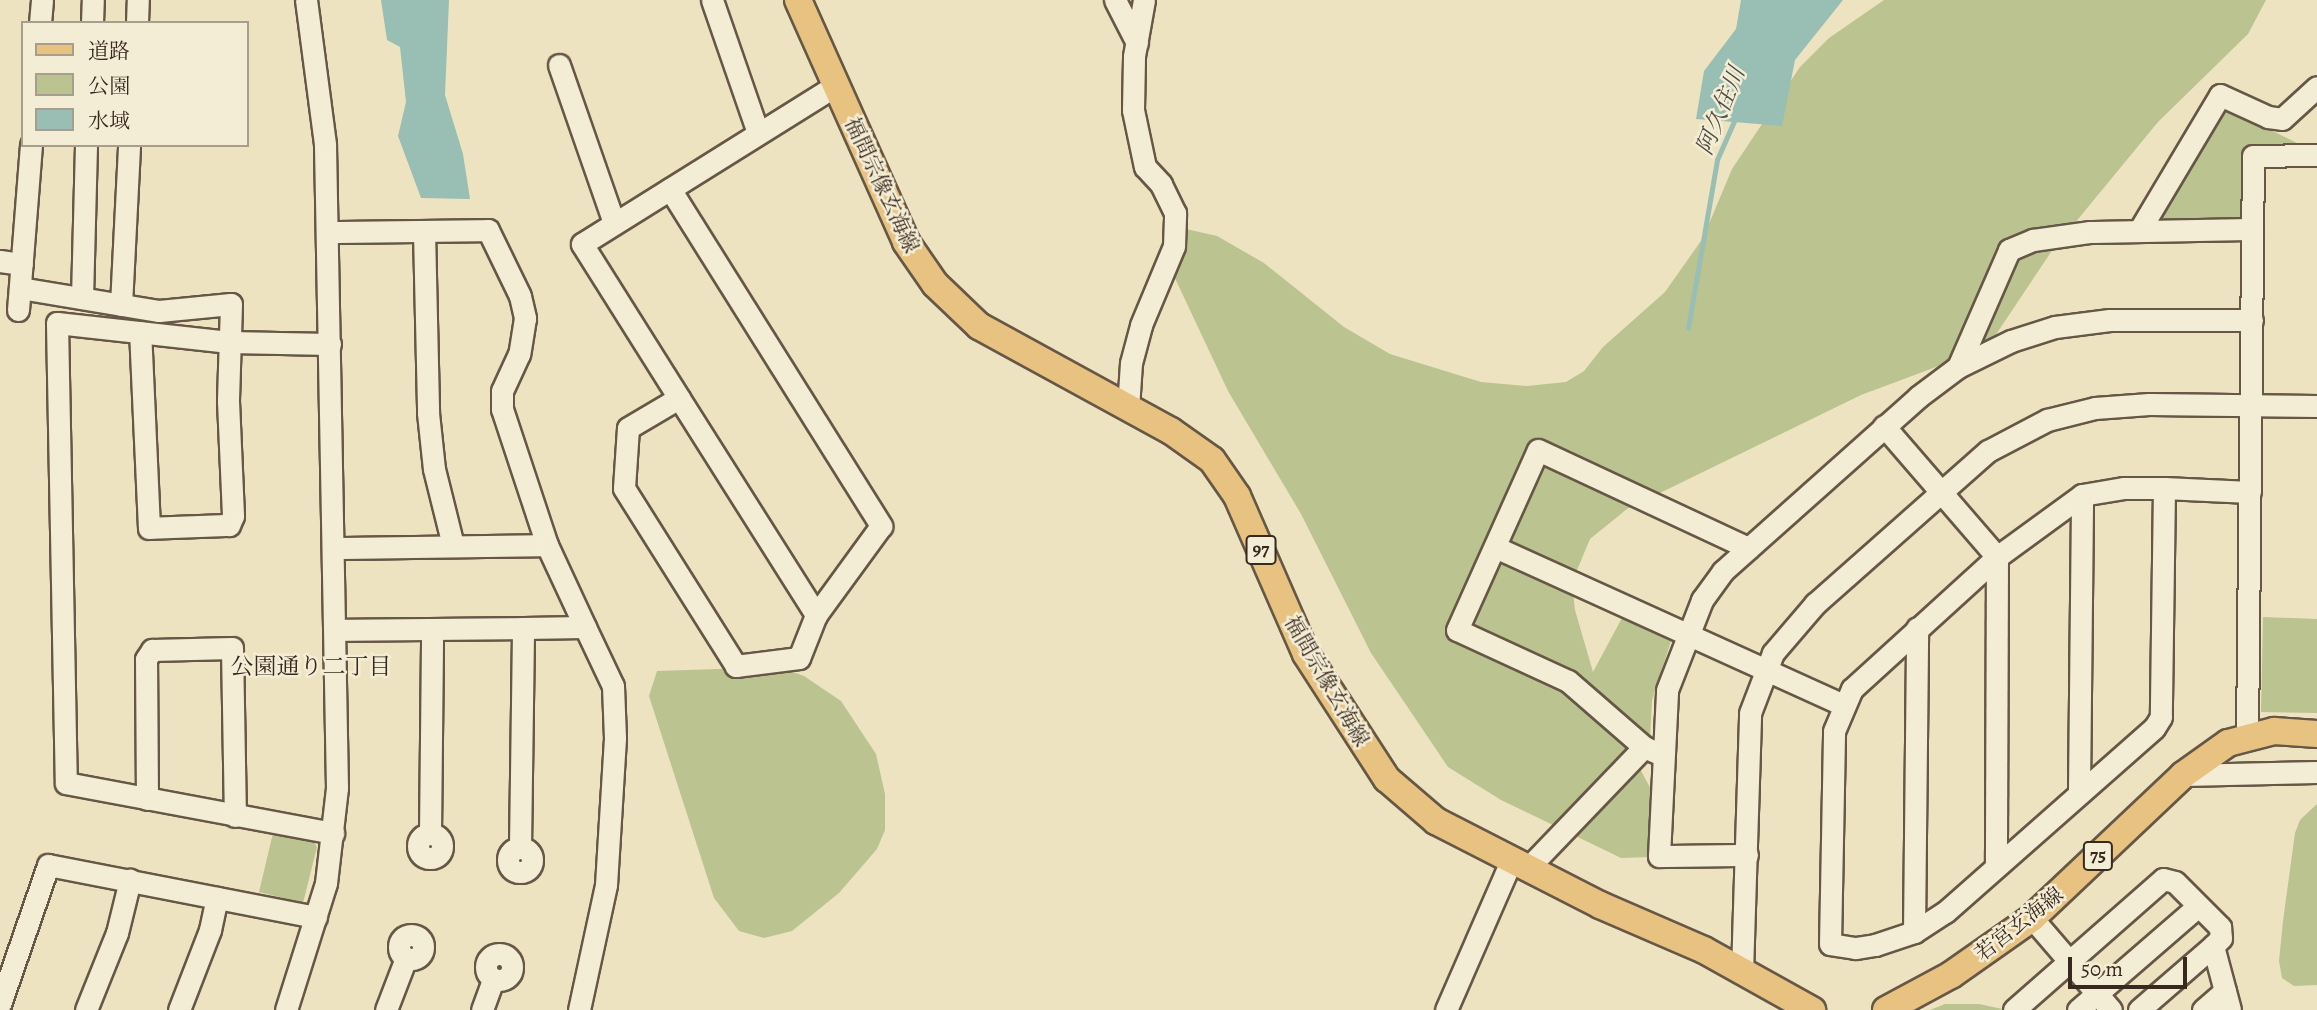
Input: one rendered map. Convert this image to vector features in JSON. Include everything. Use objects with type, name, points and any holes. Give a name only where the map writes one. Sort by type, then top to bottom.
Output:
[{"type":"main road","name":"福間宗像玄海線","points":[[798,0],[906,242],[951,302],[991,333],[1198,449],[1225,476],[1307,654],[1387,779],[1436,821],[1519,865],[1742,972],[1812,1010]]},
{"type":"main road","name":"若宮玄海線","points":[[1907,1007],[1997,946],[2032,918],[2183,775],[2228,743],[2274,731],[2317,734]]},
{"type":"street","points":[[40,21],[42,0]]},
{"type":"street","points":[[92,21],[93,0]]},
{"type":"street","points":[[136,21],[138,0]]},
{"type":"street","points":[[286,1010],[316,917],[333,833],[337,776],[328,232],[320,84],[306,0]]},
{"type":"street","points":[[712,0],[758,133]]},
{"type":"street","points":[[1115,0],[1137,43]]},
{"type":"street","points":[[1128,408],[1131,363],[1141,325],[1174,246],[1175,213],[1161,184],[1145,167],[1133,110],[1137,43],[1144,0]]},
{"type":"street","points":[[559,65],[614,223]]},
{"type":"street","points":[[816,615],[582,244],[836,85]]},
{"type":"street","points":[[2139,231],[2220,95],[2268,117],[2282,119],[2317,87]]},
{"type":"street","points":[[18,310],[31,147]]},
{"type":"street","points":[[82,298],[86,147]]},
{"type":"street","points":[[121,305],[130,147]]},
{"type":"street","points":[[2247,737],[2253,156],[2317,155]]},
{"type":"street","points":[[670,189],[881,526],[816,615],[799,658],[736,666],[624,488],[628,428],[679,398]]},
{"type":"street","points":[[1958,367],[2009,250],[2045,238],[2139,231],[2252,229]]},
{"type":"street","points":[[328,232],[488,230],[520,296],[524,336],[502,391],[502,409],[547,545],[613,686],[615,738],[606,885],[579,1010]]},
{"type":"street","points":[[424,231],[428,413],[434,469],[453,545]]},
{"type":"street","points":[[0,261],[22,264]]},
{"type":"street","points":[[20,288],[159,312],[232,304],[229,342],[234,464],[229,526],[149,528],[140,332]]},
{"type":"street","points":[[1747,855],[1659,856],[1653,751],[1667,690],[1702,600],[1748,548],[1884,426],[1958,367],[2011,341],[2056,327],[2172,318],[2252,320]]},
{"type":"street","points":[[330,344],[229,342],[57,323],[66,783],[333,833]]},
{"type":"street","points":[[1742,972],[1747,855],[1747,738],[1750,713],[1764,669],[1815,604],[1988,451],[2047,420],[2095,408],[2149,404],[2317,406]]},
{"type":"street","points":[[1884,426],[1997,556],[1996,864]]},
{"type":"street","points":[[1653,751],[1568,681],[1457,630],[1538,450],[1748,548]]},
{"type":"street","points":[[2164,488],[2161,717],[1945,912],[1914,932],[1855,948],[1830,944],[1834,731],[1843,705],[1858,683],[1997,556],[2081,495],[2107,489],[2164,488],[2250,492]]},
{"type":"street","points":[[2079,791],[2081,495]]},
{"type":"street","points":[[334,548],[547,545]]},
{"type":"street","points":[[1494,547],[1843,705]]},
{"type":"street","points":[[335,630],[585,627]]},
{"type":"street","points":[[520,847],[523,628]]},
{"type":"street","points":[[1914,932],[1917,628]]},
{"type":"street","points":[[430,834],[432,629]]},
{"type":"street","points":[[147,799],[146,659],[152,650],[232,648],[235,816]]},
{"type":"street","points":[[1446,1010],[1519,865],[1653,751]]},
{"type":"street","points":[[2183,775],[2317,772]]},
{"type":"street","points":[[0,1004],[48,865],[316,917]]},
{"type":"street","points":[[2014,1010],[2163,879],[2175,882],[2222,931],[2213,946],[2139,1010]]},
{"type":"street","points":[[86,1010],[117,933],[130,880]]},
{"type":"street","points":[[179,1010],[211,930],[217,898]]},
{"type":"street","points":[[2078,1010],[2197,907]]},
{"type":"street","points":[[2032,918],[2111,1010]]},
{"type":"street","points":[[2203,1010],[2228,1000],[2213,946]]},
{"type":"street","points":[[386,1010],[406,958]]},
{"type":"street","points":[[482,1010],[493,979]]},
{"type":"green space","points":[[1884,0],[2266,0],[2248,34],[2158,122],[2051,252],[1987,348],[1861,395],[1627,509],[1590,539],[1572,582],[1575,610],[1593,672],[1623,616],[1672,638],[1652,700],[1650,739],[1601,696],[1661,808],[1651,857],[1621,858],[1501,800],[1448,767],[1371,653],[1301,514],[1228,391],[1173,274],[1175,237],[1186,229],[1217,236],[1264,263],[1344,327],[1390,354],[1481,382],[1527,386],[1566,382],[1584,371],[1603,347],[1665,292],[1703,238],[1732,169],[1800,67],[1829,38]]},
{"type":"green space","points":[[2222,106],[2305,147],[2244,146],[2243,222],[2154,220]]},
{"type":"green space","points":[[2263,617],[2317,619],[2317,713],[2261,712]]},
{"type":"green space","points":[[779,667],[804,676],[841,701],[876,754],[885,794],[885,830],[877,849],[839,893],[792,931],[764,938],[739,931],[714,898],[649,696],[657,671]]},
{"type":"green space","points":[[2317,804],[2317,985],[2294,986],[2282,978],[2279,961],[2283,921],[2295,833],[2300,820]]},
{"type":"green space","points":[[273,833],[313,840],[317,847],[303,903],[259,892]]},
{"type":"green space","points":[[1945,1004],[1979,1004],[2007,1010],[1930,1010]]},
{"type":"water","points":[[381,0],[449,0],[445,95],[463,154],[470,199],[421,198],[398,136],[406,102],[400,47],[387,40]]},
{"type":"water","points":[[1741,0],[1843,0],[1795,60],[1782,126],[1696,119],[1704,71],[1736,29]]},
{"type":"waterway","name":"阿久住川","points":[[1688,328],[1717,160],[1735,119]]},
{"type":"district","name":"公園通り二丁目","points":[[311,667]]}]
